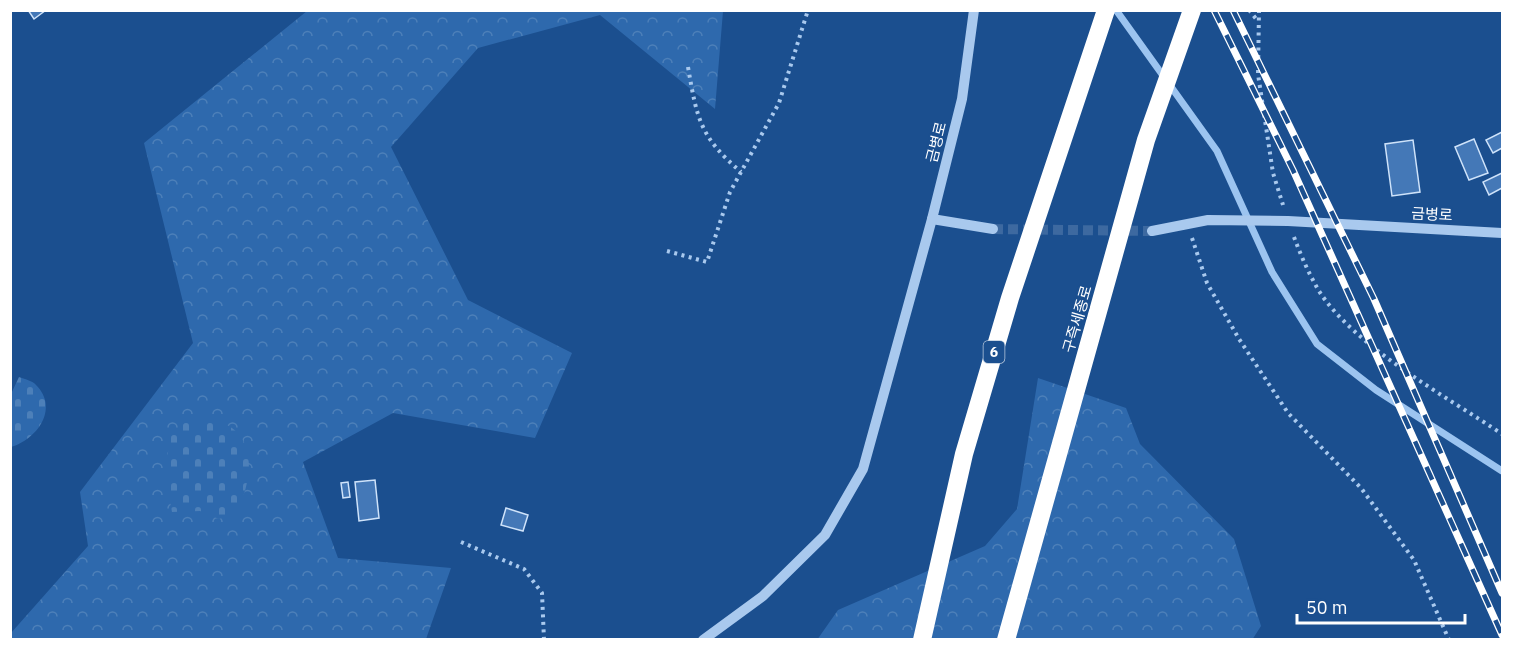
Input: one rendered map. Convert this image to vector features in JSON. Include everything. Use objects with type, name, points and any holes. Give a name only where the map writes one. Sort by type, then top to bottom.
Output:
[{"type":"highway","name":"6","points":[[922,639],[964,454],[1010,298],[1106,10]]},
{"type":"highway","name":"구즉세종로","points":[[1006,639],[1146,140],[1190,16]]},
{"type":"street","name":"금병로","points":[[703,639],[763,596],[825,535],[863,469],[932,219],[962,99],[974,10]]},
{"type":"street","points":[[932,219],[993,229]]},
{"type":"street","name":"금병로","points":[[1189,224],[1208,220],[1288,221],[1503,232]]},
{"type":"street","points":[[1152,231],[1189,224]]},
{"type":"path","points":[[667,251],[707,262],[730,192],[778,103],[808,10]]},
{"type":"path","points":[[1249,10],[1257,20]]},
{"type":"path","points":[[1259,10],[1257,20],[1258,74],[1273,173],[1288,221],[1320,292],[1351,328],[1394,361],[1503,434]]},
{"type":"path","points":[[688,67],[698,119],[720,154],[741,172]]},
{"type":"path","points":[[1189,224],[1207,283],[1239,339],[1288,413],[1361,488],[1414,560],[1449,639]]},
{"type":"path","points":[[461,542],[525,569],[542,593],[544,639]]},
{"type":"green space","points":[[307,11],[723,11],[715,109],[600,15],[478,48],[391,147],[468,300],[572,353],[535,438],[393,413],[303,462],[338,558],[451,568],[426,639],[11,640],[11,633],[88,546],[80,492],[193,343],[144,143]]},
{"type":"green space","points":[[19,377],[31,381],[43,394],[46,404],[45,413],[42,422],[29,438],[11,447],[11,394]]},
{"type":"green space","points":[[1038,378],[1126,408],[1140,444],[1234,539],[1261,626],[1252,640],[817,640],[838,610],[985,546],[1017,509]]},
{"type":"green space","points":[[205,419],[225,424],[237,433],[248,454],[248,478],[237,513],[219,519],[200,511],[172,512],[165,475],[170,437],[185,422]]},
{"type":"building","points":[[28,10],[46,10],[34,19]]},
{"type":"building","points":[[1502,132],[1502,148],[1493,153],[1486,140]]},
{"type":"building","points":[[1474,139],[1488,173],[1469,180],[1455,147]]},
{"type":"building","points":[[1413,140],[1420,192],[1392,196],[1385,144]]},
{"type":"building","points":[[1502,173],[1502,188],[1489,195],[1483,182]]},
{"type":"building","points":[[375,480],[379,518],[359,521],[355,482]]},
{"type":"building","points":[[348,482],[350,497],[343,498],[341,483]]},
{"type":"building","points":[[506,508],[528,515],[523,531],[501,525]]},
{"type":"waterway","points":[[1116,10],[1217,151],[1272,272],[1317,344],[1376,390],[1502,471]]},
{"type":"tunnel","points":[[993,229],[1152,231]]},
{"type":"railway","points":[[1214,10],[1293,170],[1502,635]]},
{"type":"railway","points":[[1233,10],[1374,299],[1502,593]]}]
